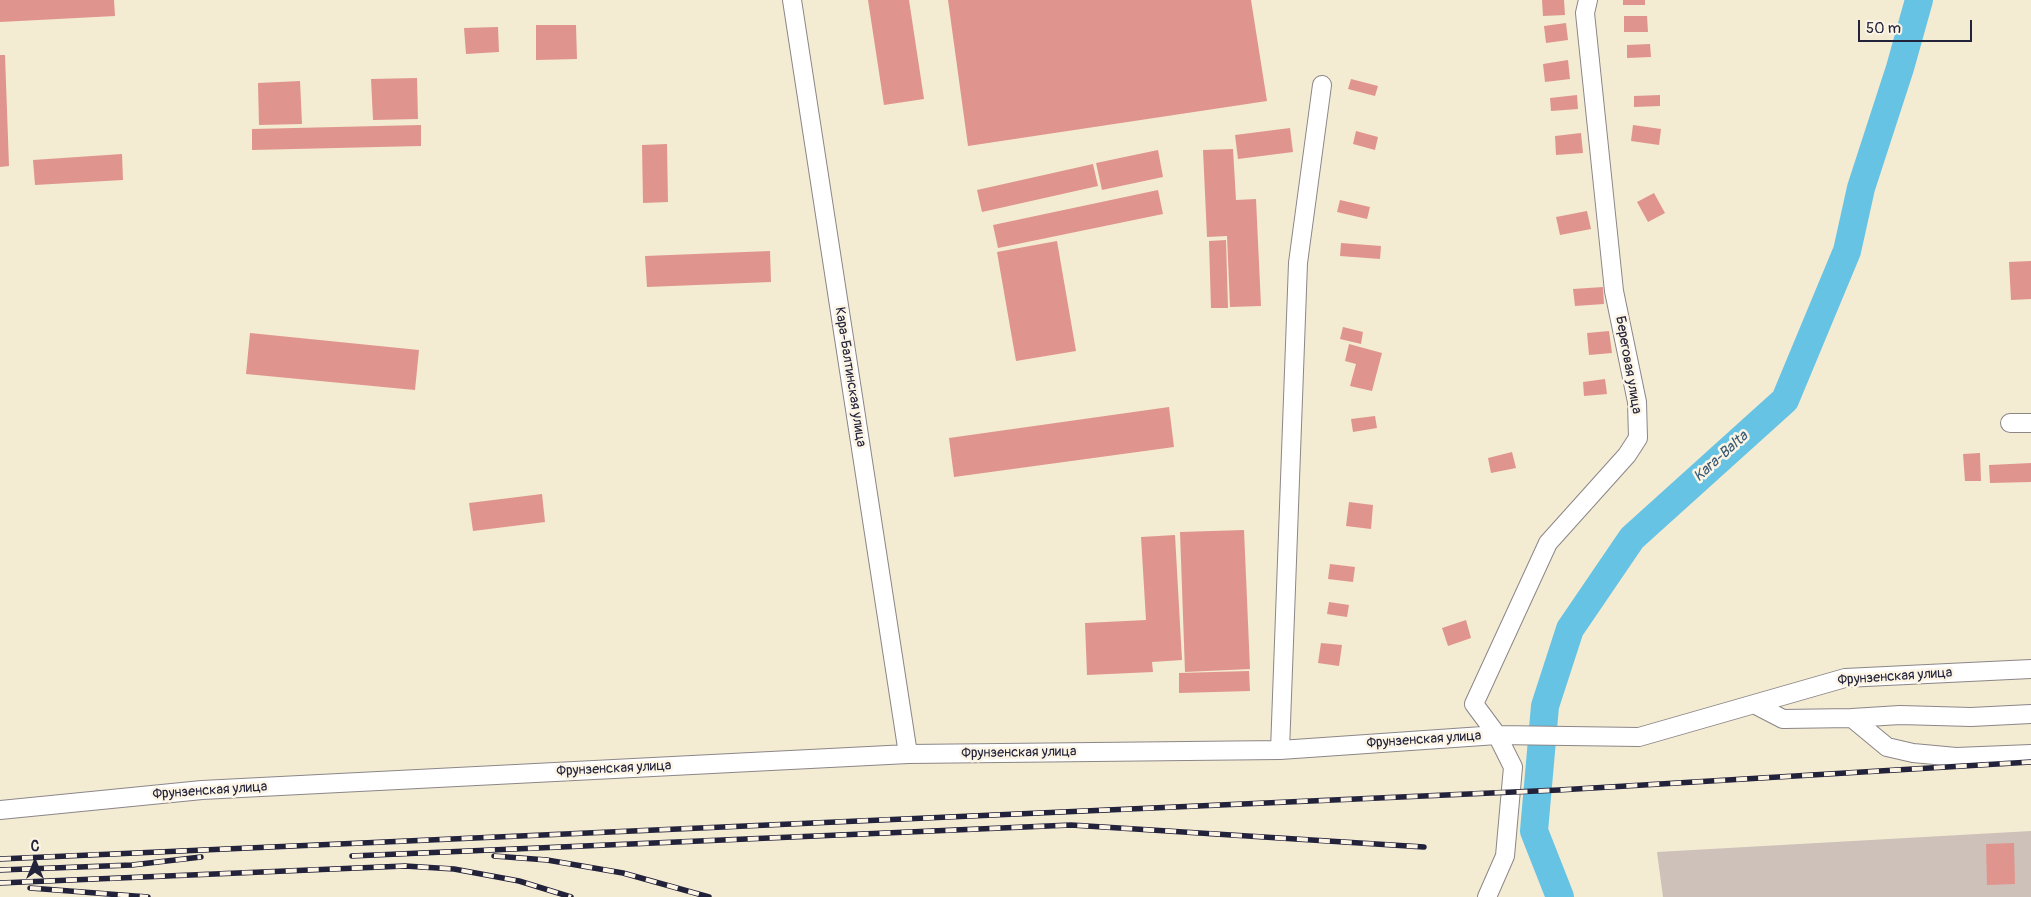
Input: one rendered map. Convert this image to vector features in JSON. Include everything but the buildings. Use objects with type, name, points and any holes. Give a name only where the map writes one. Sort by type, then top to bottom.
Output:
[{"type":"street","name":"Кара-Балтинская улица","points":[[792,0],[908,754]]},
{"type":"street","name":"Береговая улица","points":[[1497,735],[1474,704],[1548,543],[1627,455],[1638,438],[1637,402],[1614,291],[1585,13],[1588,0]]},
{"type":"street","points":[[1280,750],[1298,263],[1322,85]]},
{"type":"street","points":[[2010,423],[2031,423]]},
{"type":"street","name":"Фрунзенская улица","points":[[0,810],[202,790],[908,754],[1280,750],[1497,735],[1639,737],[1845,678],[2031,669]]},
{"type":"street","points":[[1754,704],[1783,719],[1852,718],[1900,714],[1971,717],[2031,714]]},
{"type":"street","points":[[1852,718],[1887,747],[1913,754],[1956,757],[2031,754]]},
{"type":"street","points":[[1487,897],[1505,856],[1513,767],[1497,735]]},
{"type":"shaded area","points":[[2031,831],[2031,897],[1663,897],[1657,852]]},
{"type":"waterway","name":"Kara-Balta","points":[[1560,897],[1534,831],[1545,706],[1570,629],[1632,538],[1785,400],[1847,251],[1861,188],[1900,68],[1919,0]]},
{"type":"railway","points":[[0,859],[1559,790],[2031,762]]},
{"type":"railway","points":[[352,856],[1071,825],[1424,847]]},
{"type":"railway","points":[[494,856],[547,860],[623,873],[709,897]]},
{"type":"railway","points":[[0,870],[132,865],[201,857]]},
{"type":"railway","points":[[0,883],[405,866],[454,869],[519,881],[571,897]]},
{"type":"railway","points":[[30,888],[148,897]]}]
